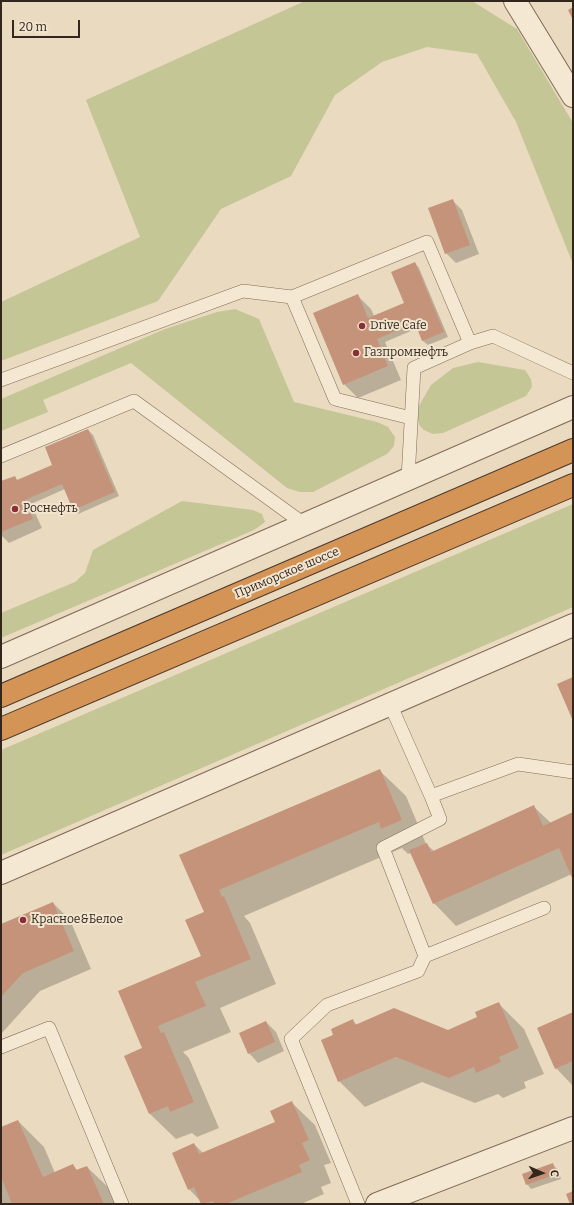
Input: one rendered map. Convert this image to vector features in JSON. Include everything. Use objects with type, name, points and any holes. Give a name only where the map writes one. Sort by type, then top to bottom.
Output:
[{"type":"highway","name":"Приморское шоссе","points":[[1,696],[573,450]]},
{"type":"highway","points":[[1,729],[573,484]]},
{"type":"street","points":[[515,1],[571,87]]},
{"type":"street","points":[[1,657],[573,407]]},
{"type":"street","points":[[1,873],[573,625]]},
{"type":"street","points":[[377,1204],[573,1128]]},
{"type":"lane","points":[[1,380],[243,291],[292,297],[427,242],[470,343]]},
{"type":"lane","points":[[292,297],[335,399],[411,418]]},
{"type":"lane","points":[[408,479],[414,368],[470,343],[493,336],[573,373]]},
{"type":"lane","points":[[1,456],[134,401],[304,524]]},
{"type":"lane","points":[[390,704],[440,819],[383,848],[425,956]]},
{"type":"lane","points":[[431,796],[518,764],[573,772]]},
{"type":"lane","points":[[358,1204],[291,1039],[327,1005],[418,970],[425,956],[544,908]]},
{"type":"lane","points":[[1,1047],[49,1028],[122,1204]]},
{"type":"green space","points":[[305,1],[472,1],[517,29],[573,123],[573,264],[516,122],[477,54],[427,47],[382,62],[335,95],[291,176],[221,209],[158,301],[1,361],[1,302],[140,237],[86,100]]},
{"type":"green space","points":[[235,309],[259,319],[294,402],[377,422],[388,427],[395,437],[394,446],[387,454],[313,492],[300,492],[287,488],[131,363],[43,400],[48,412],[1,431],[1,399],[165,329],[217,312]]},
{"type":"green space","points":[[478,362],[525,370],[531,379],[532,387],[526,396],[443,433],[433,434],[424,430],[419,425],[416,411],[431,385],[453,368]]},
{"type":"green space","points":[[182,501],[253,510],[262,514],[265,522],[254,530],[1,638],[1,613],[75,582],[85,573],[93,550]]},
{"type":"green space","points":[[573,504],[573,607],[1,855],[1,750]]},
{"type":"building","points":[[573,7],[573,20],[568,10]]},
{"type":"building","points":[[453,199],[470,245],[445,254],[428,208]]},
{"type":"building","points":[[415,262],[444,332],[422,341],[415,323],[377,339],[388,366],[343,385],[313,313],[358,294],[368,318],[404,303],[391,272]]},
{"type":"building","points":[[88,429],[115,492],[73,510],[62,484],[25,500],[33,519],[1,532],[1,481],[15,476],[17,480],[52,465],[45,447]]},
{"type":"building","points":[[573,677],[573,721],[557,684]]},
{"type":"building","points":[[380,769],[402,820],[381,829],[379,822],[219,890],[222,897],[224,896],[251,959],[195,982],[206,1006],[158,1026],[161,1033],[164,1032],[194,1102],[170,1112],[168,1106],[149,1114],[124,1056],[142,1048],[118,991],[201,956],[185,920],[204,912],[179,855]]},
{"type":"building","points":[[534,805],[543,826],[573,812],[573,880],[559,848],[433,904],[409,850],[427,843],[431,852]]},
{"type":"building","points":[[53,902],[74,951],[23,973],[1,997],[1,924]]},
{"type":"building","points":[[499,1002],[519,1048],[499,1057],[501,1062],[476,1073],[474,1067],[449,1078],[396,1057],[338,1082],[321,1040],[333,1035],[331,1029],[353,1019],[355,1025],[394,1008],[448,1030],[477,1017],[475,1012]]},
{"type":"building","points":[[573,1012],[573,1061],[555,1069],[537,1028]]},
{"type":"building","points":[[266,1021],[275,1042],[248,1054],[239,1033]]},
{"type":"building","points":[[292,1101],[309,1140],[302,1143],[310,1160],[299,1165],[302,1172],[226,1204],[214,1204],[213,1201],[201,1204],[194,1187],[188,1190],[172,1153],[194,1143],[199,1154],[275,1122],[270,1111]]},
{"type":"building","points":[[18,1120],[43,1177],[73,1164],[76,1170],[87,1166],[104,1204],[12,1204],[1,1177],[1,1127]]},
{"type":"building","points":[[553,1163],[557,1174],[526,1185],[522,1174]]},
{"type":"building","points":[[573,1191],[573,1204],[570,1204],[566,1194]]},
{"type":"place","name":"Drive Cafe","points":[[362,326]]},
{"type":"place","name":"Газпромнефть","points":[[356,353]]},
{"type":"place","name":"Роснефть","points":[[15,509]]},
{"type":"place","name":"Красное&Белое","points":[[23,920]]}]
